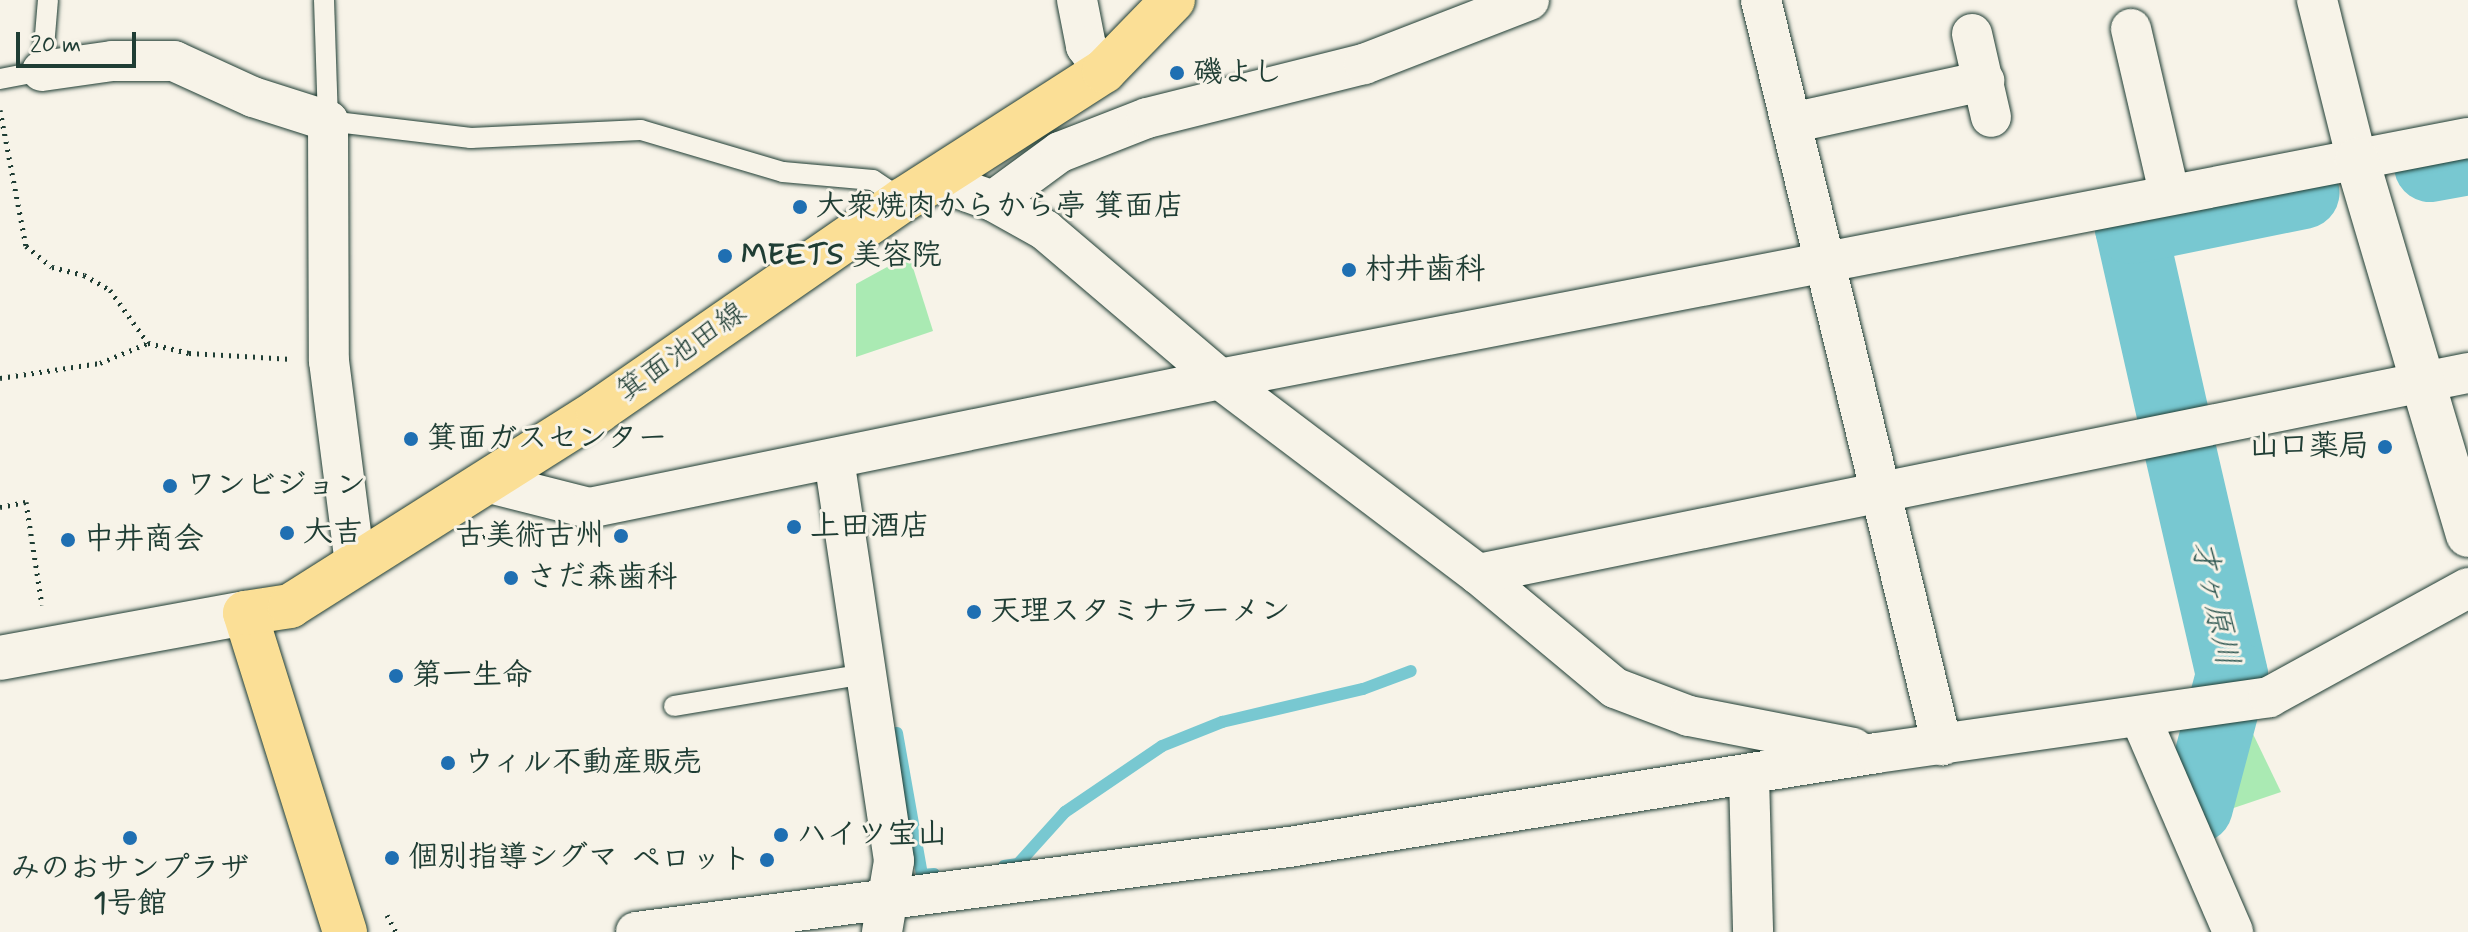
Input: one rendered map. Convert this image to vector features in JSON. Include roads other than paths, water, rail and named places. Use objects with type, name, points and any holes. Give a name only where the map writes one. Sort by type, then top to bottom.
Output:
[{"type":"main road","name":"箕面池田線","points":[[245,613],[290,606],[486,482],[919,190],[1104,71],[1173,0]]},
{"type":"main road","points":[[245,613],[345,932]]},
{"type":"street","points":[[1077,0],[1086,46],[1104,71]]},
{"type":"street","points":[[993,201],[1060,152],[1147,118],[1364,64],[1529,0]]},
{"type":"street","points":[[1761,0],[1822,263],[1942,745]]},
{"type":"street","points":[[2317,0],[2357,160],[2468,535]]},
{"type":"street","points":[[2131,29],[2158,69],[2169,192]]},
{"type":"street","points":[[1791,123],[1987,99],[1972,34]]},
{"type":"street","points":[[42,71],[112,61],[174,61],[253,97],[328,121],[329,361],[355,563]]},
{"type":"street","points":[[486,482],[589,508],[1220,379],[1822,263],[2169,192],[2468,138]]},
{"type":"street","points":[[919,190],[993,201],[1045,230],[1220,379],[1478,574],[1615,688],[1689,716],[1877,753]]},
{"type":"street","points":[[1478,574],[2468,373]]},
{"type":"street","points":[[834,459],[894,861],[886,915]]},
{"type":"street","points":[[636,932],[886,915],[993,889],[1149,862],[1243,854],[1749,776],[1877,753],[2141,719],[2269,697],[2468,588]]},
{"type":"street","points":[[0,658],[245,613]]},
{"type":"street","points":[[2141,719],[2233,932]]},
{"type":"street","points":[[1749,776],[1753,932]]},
{"type":"lane","points":[[0,79],[42,71],[48,0]]},
{"type":"lane","points":[[324,0],[328,121],[471,138],[641,130],[783,172],[873,180],[919,190]]},
{"type":"lane","points":[[674,706],[866,674]]},
{"type":"waterway","name":"才ヶ原川","points":[[2430,166],[2468,159]]},
{"type":"waterway","name":"才ヶ原川","points":[[2174,419],[2131,228],[2303,193]]},
{"type":"waterway","name":"才ヶ原川","points":[[2179,445],[2232,675],[2197,807]]},
{"type":"waterway","points":[[1004,866],[1018,864],[1065,812],[1162,746],[1222,722],[1363,689],[1411,671]]},
{"type":"waterway","points":[[897,733],[922,875],[934,874]]},
{"type":"place","name":"磯よし","points":[[1177,73]]},
{"type":"place","name":"大衆焼肉からから亭 箕面店","points":[[800,207]]},
{"type":"place","name":"MEETS 美容院","points":[[725,256]]},
{"type":"place","name":"村井歯科","points":[[1349,270]]},
{"type":"place","name":"箕面ガスセンター","points":[[411,439]]},
{"type":"place","name":"山口薬局","points":[[2385,447]]},
{"type":"place","name":"ワンビジョン","points":[[170,486]]},
{"type":"place","name":"上田酒店","points":[[794,527]]},
{"type":"place","name":"大吉","points":[[287,533]]},
{"type":"place","name":"古美術古州","points":[[621,536]]},
{"type":"place","name":"中井商会","points":[[68,540]]},
{"type":"place","name":"さだ森歯科","points":[[511,578]]},
{"type":"place","name":"天理スタミナラーメン","points":[[974,612]]},
{"type":"place","name":"第一生命","points":[[396,676]]},
{"type":"place","name":"ウィル不動産販売","points":[[448,763]]},
{"type":"place","name":"ハイツ宝山","points":[[781,835]]},
{"type":"place","name":"みのおサンプラザ 1号館","points":[[130,838]]},
{"type":"place","name":"個別指導シグマ","points":[[392,858]]},
{"type":"place","name":"ペロット","points":[[767,860]]}]
